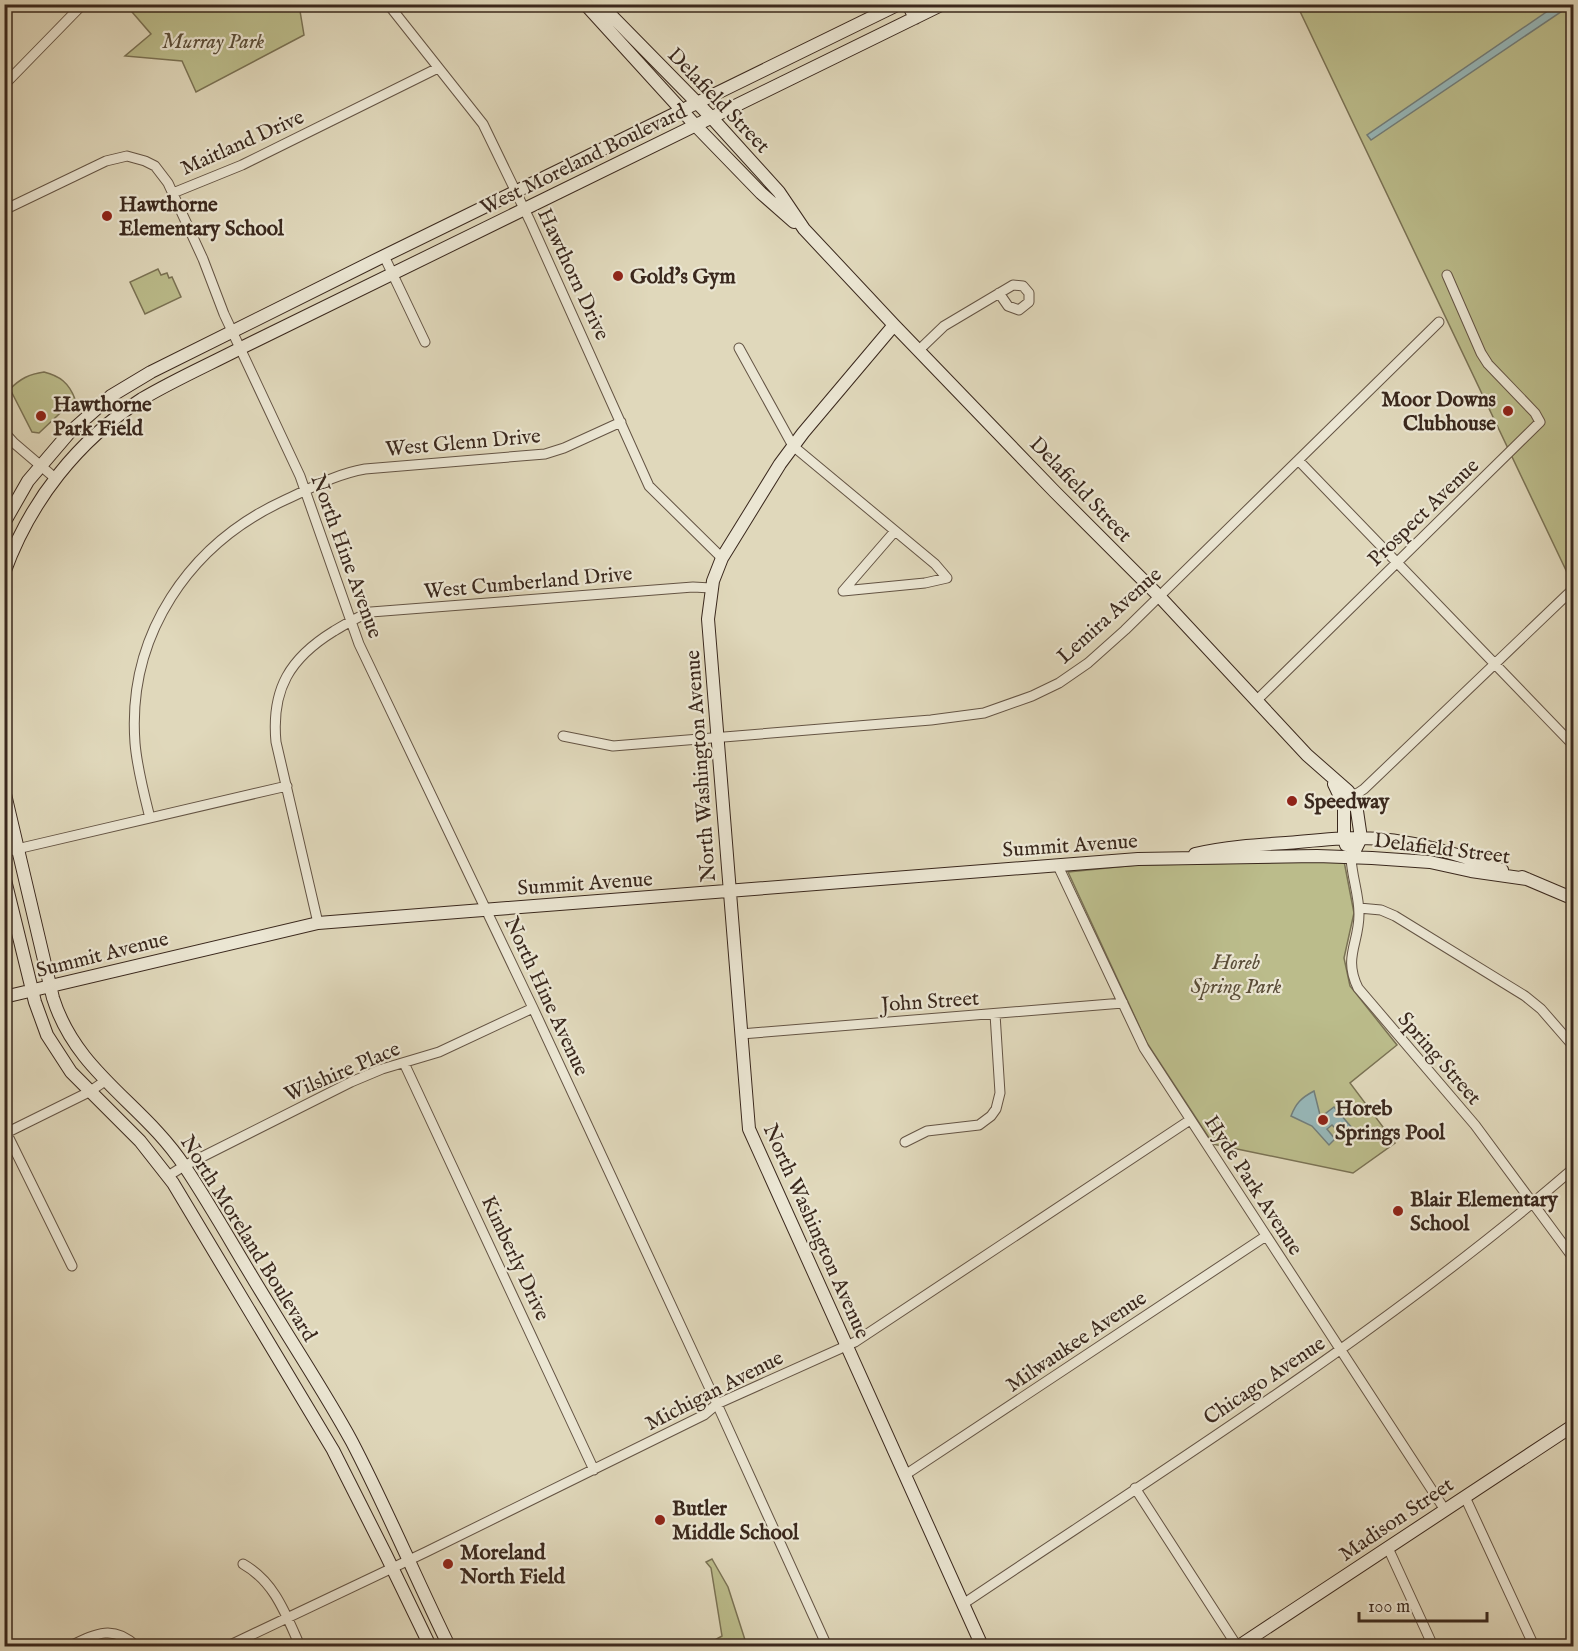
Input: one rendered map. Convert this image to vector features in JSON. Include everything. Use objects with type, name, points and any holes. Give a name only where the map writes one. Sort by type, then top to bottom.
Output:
[{"type":"street","points":[[5,84],[83,4]]},
{"type":"street","name":"Hawthorn Drive","points":[[388,4],[483,124],[653,492],[722,558]]},
{"type":"street","name":"West Moreland Boulevard","points":[[232,331],[899,4]]},
{"type":"street","points":[[908,4],[915,18]]},
{"type":"street","name":"West Moreland Boulevard","points":[[241,348],[943,4]]},
{"type":"street","name":"Delafield Street","points":[[595,7],[662,68],[712,118],[771,183],[804,229],[894,325],[1159,596],[1330,777],[1352,797],[1356,804],[1361,838],[1351,858]]},
{"type":"street","name":"Delafield Street","points":[[595,7],[696,126],[761,193],[804,229]]},
{"type":"street","points":[[811,48],[819,65]]},
{"type":"street","name":"Maitland Drive","points":[[4,210],[121,156],[136,157],[155,166],[173,193],[242,165],[438,68]]},
{"type":"street","points":[[653,78],[662,68]]},
{"type":"street","points":[[768,69],[777,86]]},
{"type":"street","points":[[633,135],[643,152]]},
{"type":"street","points":[[732,162],[742,152]]},
{"type":"street","points":[[578,162],[586,179]]},
{"type":"street","points":[[761,193],[771,183]]},
{"type":"street","name":"North Hine Avenue","points":[[173,193],[232,331],[306,490],[359,644],[533,1008],[827,1647]]},
{"type":"street","points":[[384,256],[425,342]]},
{"type":"street","name":"Prospect Avenue","points":[[1257,700],[1540,422],[1535,413],[1488,364],[1480,352],[1447,275]]},
{"type":"street","points":[[919,350],[944,326],[999,293]]},
{"type":"street","points":[[265,314],[274,332]]},
{"type":"street","name":"Lemira Avenue","points":[[563,736],[613,746],[958,718],[1008,706],[1050,688],[1077,672],[1125,630],[1439,322]]},
{"type":"street","name":"North Washington Avenue","points":[[894,325],[793,446],[722,558],[711,588],[708,619],[748,1129],[982,1647]]},
{"type":"street","points":[[4,523],[28,481],[40,466],[69,433],[111,396],[150,372],[232,331]]},
{"type":"street","points":[[4,573],[19,536],[55,478],[85,445],[125,411],[164,387],[241,348]]},
{"type":"street","points":[[739,348],[793,446],[935,564],[947,578],[925,583],[843,591],[895,531]]},
{"type":"street","name":"West Glenn Drive","points":[[150,818],[136,758],[134,714],[139,674],[158,621],[177,586],[213,546],[255,514],[333,477],[359,470],[545,454],[621,423]]},
{"type":"street","points":[[4,432],[55,478]]},
{"type":"street","points":[[1299,461],[1574,746]]},
{"type":"street","name":"West Cumberland Drive","points":[[318,923],[274,727],[274,714],[282,686],[293,665],[302,655],[350,621],[365,614],[383,611],[693,587],[711,588]]},
{"type":"street","points":[[1352,797],[1364,789],[1571,591]]},
{"type":"street","name":"Delafield Street","points":[[1330,777],[1344,806],[1344,839],[1351,858]]},
{"type":"street","points":[[4,852],[286,786]]},
{"type":"street","name":"North Moreland Boulevard","points":[[4,790],[58,1014],[86,1059],[105,1081],[150,1122],[184,1166],[351,1442],[449,1647]]},
{"type":"street","name":"Delafield Street","points":[[1361,838],[1398,842],[1478,861],[1574,899]]},
{"type":"street","name":"Summit Avenue","points":[[1176,859],[1212,850],[1260,844],[1361,838]]},
{"type":"street","name":"Summit Avenue","points":[[4,997],[318,923],[1138,859],[1317,856],[1351,858]]},
{"type":"street","name":"Delafield Street","points":[[1351,858],[1430,862],[1527,879]]},
{"type":"street","name":"Spring Street","points":[[1351,858],[1359,908],[1358,928],[1350,961],[1358,988],[1475,1125],[1574,1259]]},
{"type":"street","name":"Hyde Park Avenue","points":[[1058,866],[1144,1048],[1445,1510]]},
{"type":"street","name":"North Moreland Boulevard","points":[[4,876],[40,1020],[53,1044],[71,1072],[140,1141],[168,1176],[333,1450],[430,1647]]},
{"type":"street","points":[[1359,908],[1381,910],[1395,916],[1525,996],[1541,1009],[1574,1047]]},
{"type":"street","points":[[18,932],[37,928]]},
{"type":"street","name":"John Street","points":[[741,1034],[1123,1004]]},
{"type":"street","name":"Wilshire Place","points":[[168,1176],[351,1082],[439,1052],[533,1008]]},
{"type":"street","points":[[904,1142],[927,1131],[979,1125],[996,1109],[1000,1093],[995,1014]]},
{"type":"street","points":[[53,1044],[70,1036]]},
{"type":"street","name":"Kimberly Drive","points":[[404,1063],[594,1470]]},
{"type":"street","points":[[72,1266],[5,1132],[90,1092],[105,1081]]},
{"type":"street","name":"Michigan Avenue","points":[[228,1647],[594,1470],[704,1414],[717,1404],[846,1346],[1190,1120]]},
{"type":"street","name":"Chicago Avenue","points":[[963,1604],[1341,1350],[1533,1203],[1574,1168]]},
{"type":"street","name":"Milwaukee Avenue","points":[[905,1475],[1266,1236]]},
{"type":"street","name":"Madison Street","points":[[1238,1647],[1574,1425]]},
{"type":"street","points":[[1135,1488],[1238,1647]]},
{"type":"street","points":[[1465,1497],[1534,1647]]},
{"type":"street","points":[[369,1520],[386,1512]]},
{"type":"street","points":[[1388,1548],[1433,1647]]},
{"type":"street","points":[[243,1564],[259,1574],[271,1588],[300,1647]]},
{"type":"street","points":[[418,1621],[433,1614]]},
{"type":"street","points":[[70,1647],[103,1633],[125,1637],[136,1647]]},
{"type":"green space","name":"Murray Park","points":[[126,5],[299,5],[304,35],[196,92],[182,61],[125,56],[151,34]]},
{"type":"green space","points":[[1297,5],[1573,5],[1573,585]]},
{"type":"green space","points":[[158,269],[161,275],[167,273],[169,278],[172,277],[181,297],[145,314],[130,282]]},
{"type":"green space","name":"Hawthorne Park Field","points":[[44,372],[63,381],[75,399],[39,433],[32,432],[10,389],[25,378]]},
{"type":"green space","name":"Horeb Spring Park","points":[[1344,861],[1354,913],[1344,958],[1350,986],[1397,1045],[1350,1083],[1395,1143],[1353,1173],[1213,1144],[1147,1043],[1068,872],[1137,865]]},
{"type":"green space","points":[[712,1559],[728,1587],[747,1646],[704,1646],[722,1636],[711,1568],[706,1562]]},
{"type":"water","points":[[1558,4],[1571,5],[1371,140],[1367,135]]},
{"type":"water","name":"Horeb Springs Pool","points":[[1314,1091],[1320,1115],[1322,1116],[1334,1107],[1353,1129],[1344,1137],[1332,1125],[1327,1129],[1335,1139],[1329,1145],[1312,1126],[1291,1116],[1300,1101]]},
{"type":"place","name":"Hawthorne Elementary School","points":[[107,216]]},
{"type":"place","name":"Gold's Gym","points":[[618,276]]},
{"type":"place","name":"Moor Downs Clubhouse","points":[[1508,411]]},
{"type":"place","name":"Hawthorne Park Field","points":[[41,416]]},
{"type":"place","name":"Speedway","points":[[1292,801]]},
{"type":"place","name":"Horeb Springs Pool","points":[[1323,1120]]},
{"type":"place","name":"Blair Elementary School","points":[[1398,1211]]},
{"type":"place","name":"Butler Middle School","points":[[660,1520]]},
{"type":"place","name":"Moreland North Field","points":[[448,1564]]}]
